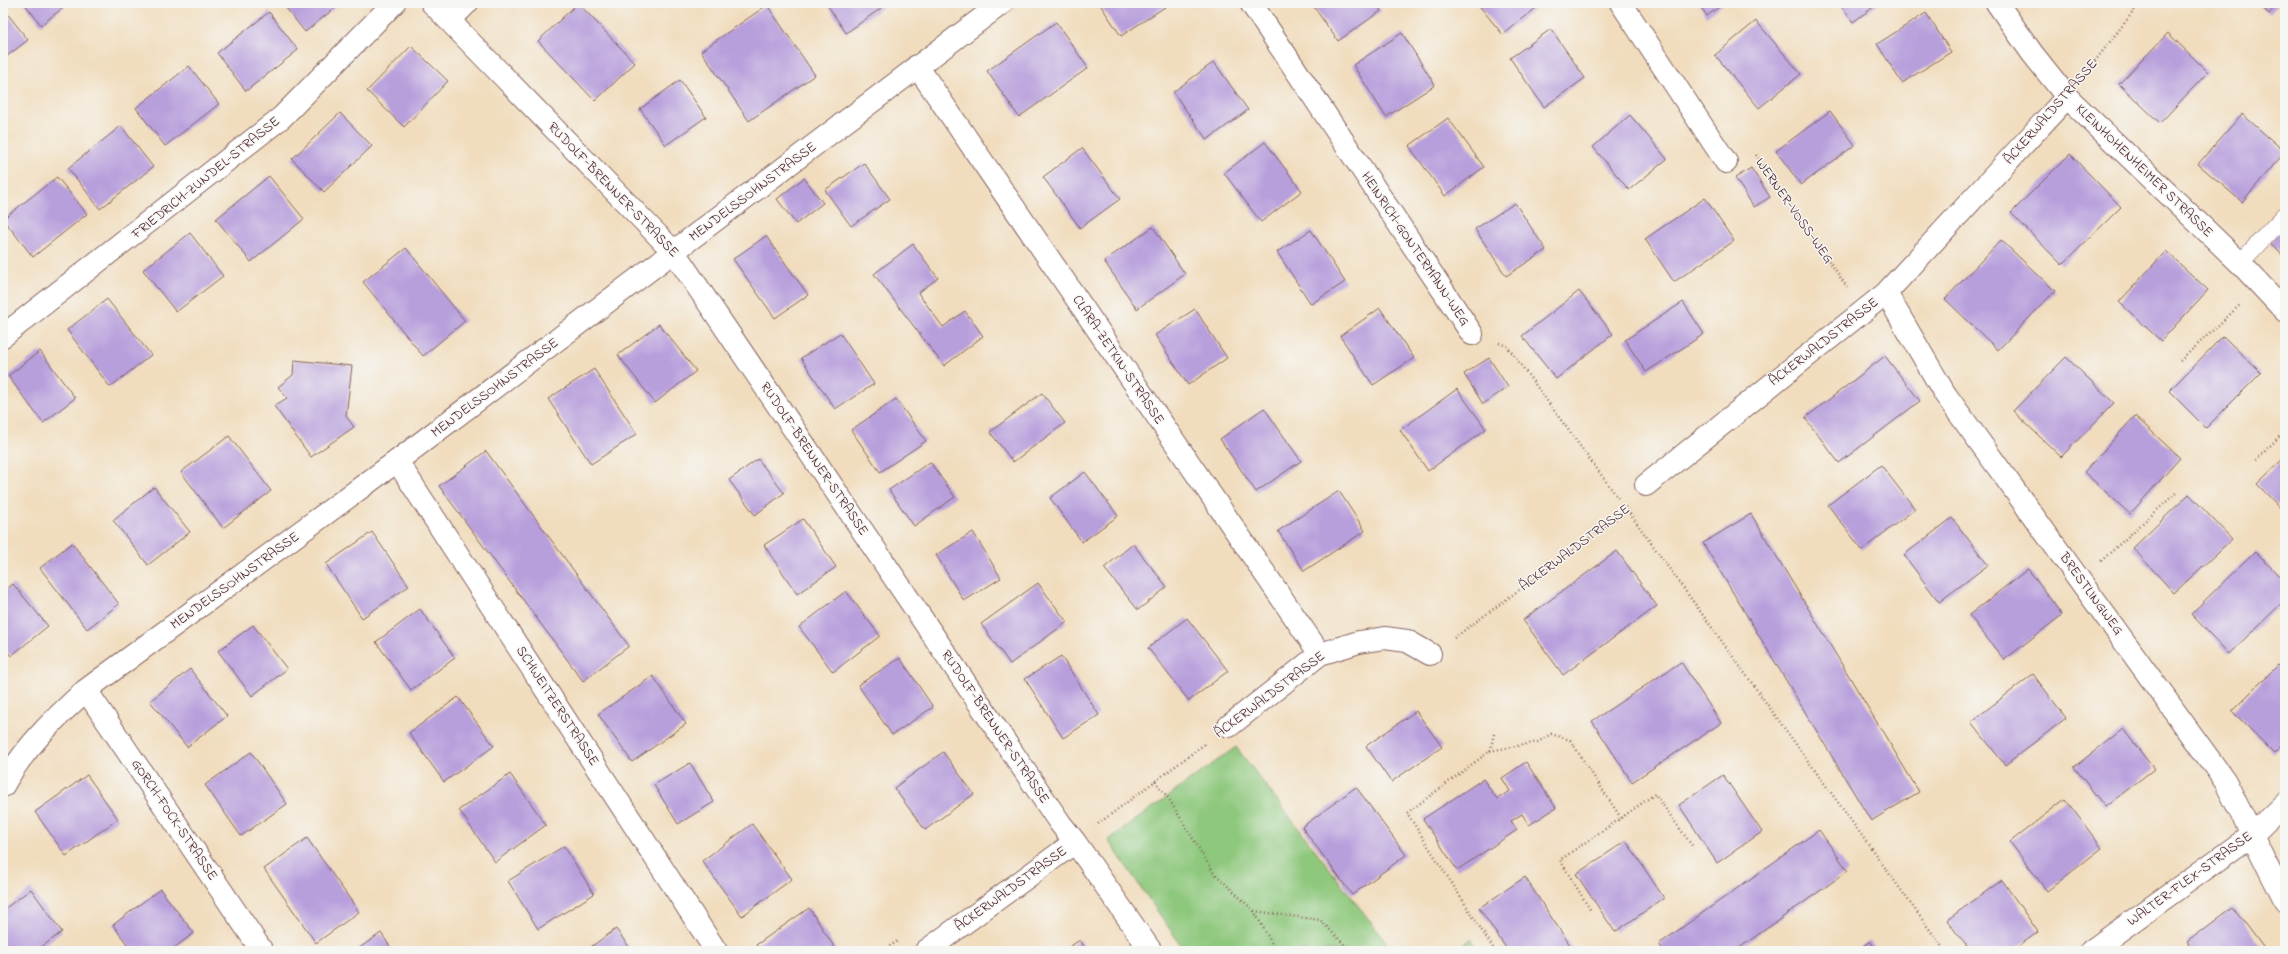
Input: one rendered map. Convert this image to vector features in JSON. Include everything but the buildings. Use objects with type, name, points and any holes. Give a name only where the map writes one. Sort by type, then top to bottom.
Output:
[{"type":"street","name":"FRIEDRICH-ZUNDEL-STRASSE","points":[[3,336],[282,117],[394,3]]},
{"type":"street","name":"RUDOLF-BRENNER-STRASSE","points":[[432,3],[674,252],[1055,817],[1075,842],[1151,951]]},
{"type":"street","points":[[450,20],[467,3]]},
{"type":"street","name":"MENDELSSOHNSTRASSE","points":[[3,786],[13,769],[44,730],[86,690],[397,461],[674,252],[916,66],[1002,3]]},
{"type":"street","name":"HEINRICH-GONTERMANN-WEG","points":[[1251,3],[1472,334]]},
{"type":"street","points":[[1621,3],[1726,162]]},
{"type":"street","name":"KLEINHOHENHEIMER STRASSE","points":[[1997,3],[2032,53],[2067,97],[2240,264],[2285,311]]},
{"type":"street","name":"CLARA-ZETKIN-STRASSE","points":[[916,66],[1320,654]]},
{"type":"street","name":"ÄCKERWALDSTRASSE","points":[[1646,485],[1886,293],[2067,97]]},
{"type":"street","name":"BRESTLINGWEG","points":[[1886,293],[1945,394],[2225,781],[2285,902]]},
{"type":"street","name":"SCHWEITZERSTRASSE","points":[[397,461],[716,951]]},
{"type":"street","name":"ÄCKERWALDSTRASSE","points":[[1229,726],[1320,654],[1359,642],[1385,638],[1407,641],[1430,654]]},
{"type":"street","name":"GORCH-FOCK-STRASSE","points":[[86,690],[262,951]]},
{"type":"street","name":"WALTER-FLEX-STRASSE","points":[[2091,951],[2252,835],[2285,803]]},
{"type":"street","name":"ÄCKERWALDSTRASSE","points":[[926,951],[1075,842]]},
{"type":"lane","points":[[2240,264],[2285,215]]},
{"type":"path","name":"ÄCKERWALDSTRASSE","points":[[2067,97],[2140,3]]},
{"type":"path","name":"WERNER-VOSS-WEG","points":[[1726,162],[1756,154],[1863,310]]},
{"type":"path","points":[[2180,361],[2260,285]]},
{"type":"path","name":"HEINRICH-GONTERMANN-WEG","points":[[1472,334],[1507,346],[1945,951]]},
{"type":"path","points":[[2256,460],[2285,431]]},
{"type":"path","name":"ÄCKERWALDSTRASSE","points":[[1430,654],[1627,511],[1646,485]]},
{"type":"path","points":[[2080,580],[2176,492]]},
{"type":"path","name":"ÄCKERWALDSTRASSE","points":[[1075,842],[1229,726]]},
{"type":"path","points":[[1490,751],[1494,734]]},
{"type":"path","points":[[1495,951],[1407,813],[1490,751],[1538,742],[1551,734],[1570,740],[1621,818]]},
{"type":"path","points":[[1155,781],[1169,799],[1213,872],[1254,911],[1276,951]]},
{"type":"path","points":[[1591,912],[1560,860],[1655,794],[1693,847]]},
{"type":"path","points":[[1254,911],[1320,920],[1351,951]]},
{"type":"green space","points":[[1236,747],[1393,951],[1185,951],[1108,840]]},
{"type":"green space","points":[[1471,939],[1479,951],[1453,951]]}]
